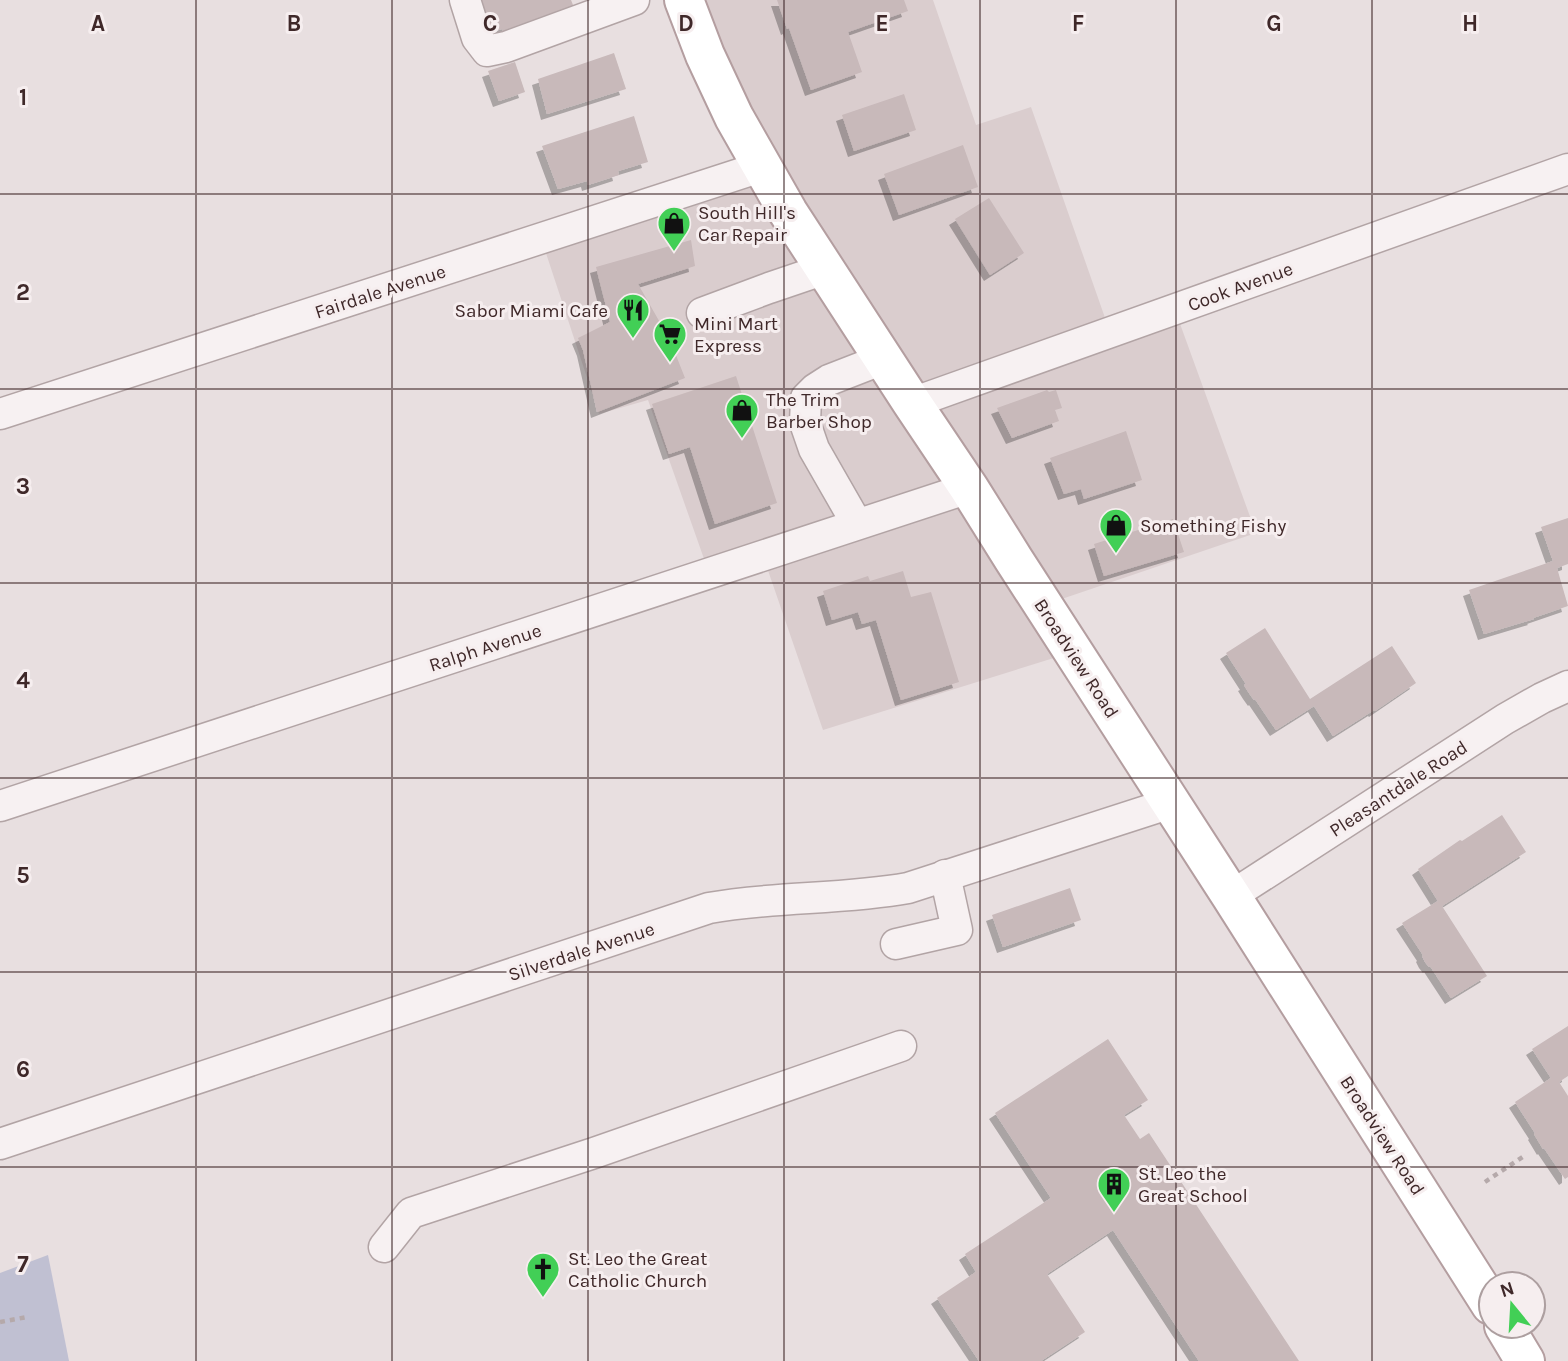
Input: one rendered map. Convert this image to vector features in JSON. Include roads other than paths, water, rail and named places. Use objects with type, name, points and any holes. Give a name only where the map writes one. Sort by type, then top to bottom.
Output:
[{"type":"main road","name":"Broadview Road","points":[[684,0],[728,105],[788,212],[969,488],[1477,1283]]},
{"type":"main road","points":[[1512,1340],[1525,1361]]},
{"type":"street","points":[[465,0],[477,38],[487,51],[506,47],[634,0]]},
{"type":"street","name":"Fairdale Avenue","points":[[0,414],[761,167]]},
{"type":"street","name":"Cook Avenue","points":[[912,403],[1568,169]]},
{"type":"street","points":[[702,313],[825,269]]},
{"type":"street","points":[[857,524],[814,449],[804,423],[806,398],[830,380],[883,359]]},
{"type":"street","name":"Ralph Avenue","points":[[0,806],[969,488]]},
{"type":"street","name":"Pleasantdale Road","points":[[1231,896],[1505,719],[1568,686]]},
{"type":"street","name":"Silverdale Avenue","points":[[0,1144],[709,908],[738,903],[875,894],[908,888],[1171,803]]},
{"type":"street","points":[[896,944],[957,930],[945,875]]},
{"type":"street","points":[[384,1247],[411,1213],[594,1153],[901,1046]]},
{"type":"place","name":"South Hill's Car Repair","points":[[674,253]]},
{"type":"place","name":"Sabor Miami Cafe","points":[[633,340]]},
{"type":"place","name":"Mini Mart Express","points":[[670,364]]},
{"type":"place","name":"The Trim Barber Shop","points":[[742,440]]},
{"type":"place","name":"Something Fishy","points":[[1116,555]]},
{"type":"place","name":"St. Leo the Great School","points":[[1114,1214]]},
{"type":"place","name":"St. Leo the Great Catholic Church","points":[[543,1299]]}]
